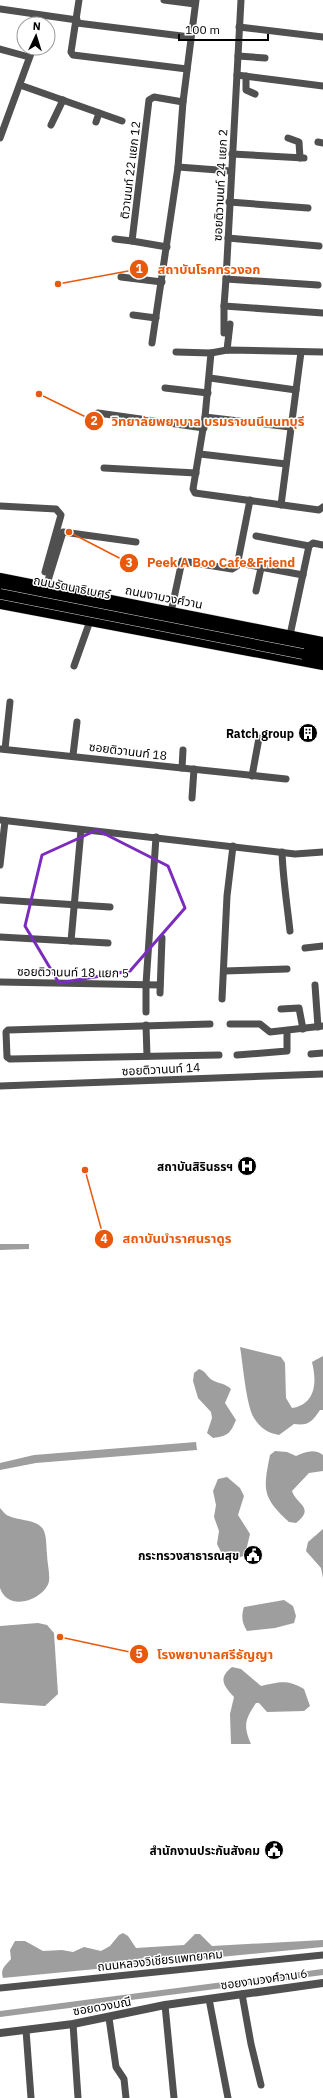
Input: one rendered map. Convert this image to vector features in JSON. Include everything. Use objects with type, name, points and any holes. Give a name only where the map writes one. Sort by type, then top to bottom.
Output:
[{"type":"main road","name":"ถนนงามวงศ์วาน","points":[[0,578],[323,642]]},
{"type":"main road","name":"ถนนรัตนาธิเบศร์","points":[[0,586],[304,650]]},
{"type":"main road","points":[[0,590],[37,600],[50,613]]},
{"type":"main road","name":"ถนนรัตนาธิเบศร์","points":[[0,594],[304,650]]},
{"type":"main road","points":[[0,604],[323,666]]},
{"type":"main road","points":[[304,650],[323,650]]},
{"type":"main road","points":[[304,650],[323,658]]},
{"type":"street","points":[[79,0],[77,22],[71,52],[77,56],[186,69]]},
{"type":"street","points":[[152,344],[178,167],[186,69],[196,2],[164,0]]},
{"type":"street","name":"ซอยติวานนท์ 24 แยก 2","points":[[224,333],[230,171],[241,0]]},
{"type":"street","points":[[0,9],[77,22],[190,37]]},
{"type":"street","points":[[239,27],[323,38]]},
{"type":"street","points":[[0,49],[30,57],[0,138]]},
{"type":"street","points":[[238,56],[265,58]]},
{"type":"street","points":[[237,75],[323,86]]},
{"type":"street","points":[[246,76],[246,90],[255,94]]},
{"type":"street","points":[[20,85],[122,121]]},
{"type":"street","name":"ติวานนท์ 22 แยก 12","points":[[132,241],[149,100],[154,97],[183,102]]},
{"type":"street","points":[[51,125],[63,100]]},
{"type":"street","points":[[96,122],[99,113]]},
{"type":"street","points":[[232,154],[302,158],[299,142],[288,138]]},
{"type":"street","points":[[178,167],[230,171]]},
{"type":"street","points":[[229,202],[308,208]]},
{"type":"street","points":[[228,238],[319,246]]},
{"type":"street","points":[[115,239],[167,247]]},
{"type":"street","points":[[121,277],[162,282]]},
{"type":"street","points":[[226,279],[318,285]]},
{"type":"street","points":[[224,306],[323,313]]},
{"type":"street","points":[[133,315],[156,318]]},
{"type":"street","points":[[227,350],[230,324]]},
{"type":"street","points":[[176,352],[211,353],[227,350],[323,352]]},
{"type":"street","points":[[281,505],[301,352]]},
{"type":"street","points":[[211,353],[210,378],[204,428],[193,489],[195,493],[319,510],[323,507]]},
{"type":"street","points":[[210,378],[296,390]]},
{"type":"street","points":[[166,388],[208,393]]},
{"type":"street","points":[[98,413],[204,428]]},
{"type":"street","points":[[205,417],[290,427]]},
{"type":"street","points":[[200,454],[286,464]]},
{"type":"street","points":[[104,468],[196,473]]},
{"type":"street","points":[[171,612],[182,561],[232,569],[237,566],[250,500]]},
{"type":"street","points":[[0,506],[56,509],[61,515],[44,572]]},
{"type":"street","points":[[46,587],[63,532],[136,542]]},
{"type":"street","points":[[256,536],[309,546],[313,543],[323,545]]},
{"type":"street","points":[[290,635],[309,546]]},
{"type":"street","points":[[249,566],[303,575]]},
{"type":"street","points":[[256,591],[261,568]]},
{"type":"street","points":[[74,666],[90,621]]},
{"type":"street","points":[[2,749],[10,702]]},
{"type":"street","points":[[73,756],[77,722]]},
{"type":"street","points":[[252,776],[259,738]]},
{"type":"street","name":"ซอยติวานนท์ 18","points":[[2,749],[286,779]]},
{"type":"street","points":[[182,768],[183,750]]},
{"type":"street","points":[[192,798],[194,769]]},
{"type":"street","points":[[0,865],[3,820],[282,852],[313,854],[323,852]]},
{"type":"street","points":[[71,941],[81,830]]},
{"type":"street","points":[[146,1012],[146,984],[156,837]]},
{"type":"street","points":[[222,999],[227,896],[233,846]]},
{"type":"street","points":[[282,852],[283,884],[287,900],[290,931]]},
{"type":"street","points":[[0,900],[110,907]]},
{"type":"street","points":[[0,937],[108,943]]},
{"type":"street","points":[[160,993],[162,938]]},
{"type":"street","points":[[305,948],[323,946]]},
{"type":"street","points":[[224,971],[287,969]]},
{"type":"street","name":"ซอยติวานนท์ 18 แยก 5","points":[[0,982],[160,985]]},
{"type":"street","points":[[230,1024],[260,1024],[268,1031],[287,1031],[321,1026],[315,985]]},
{"type":"street","points":[[281,1009],[299,1008],[303,1029]]},
{"type":"street","points":[[210,1024],[8,1030],[6,1032],[3,1046],[7,1057],[10,1059],[219,1055]]},
{"type":"street","points":[[146,1025],[147,1056]]},
{"type":"street","points":[[236,1055],[286,1051],[287,1031]]},
{"type":"street","points":[[311,1054],[323,1053]]},
{"type":"street","name":"ซอยติวานนท์ 14","points":[[0,1086],[323,1074]]},
{"type":"street","name":"ถนนหลวงวิเชียรแพทยาคม","points":[[0,1988],[323,1955]]},
{"type":"street","name":"ซอยงามวงศ์วาน 6","points":[[209,1999],[323,1983]]},
{"type":"street","points":[[242,1994],[261,2084]]},
{"type":"street","points":[[209,1999],[228,2098]]},
{"type":"street","name":"ซอยดวงมณี","points":[[0,2033],[73,2024],[209,1999]]},
{"type":"street","points":[[165,2006],[174,2098]]},
{"type":"street","points":[[109,2018],[116,2067],[125,2082],[126,2098]]},
{"type":"street","points":[[73,2024],[78,2098]]},
{"type":"street","points":[[26,2030],[31,2095]]},
{"type":"highlighted area","points":[[97,830],[168,866],[185,908],[130,971],[59,983],[25,926],[42,855]]},
{"type":"shaded area","points":[[0,1244],[29,1244],[29,1249],[0,1250]]},
{"type":"shaded area","points":[[240,1347],[281,1357],[285,1363],[286,1398],[292,1408],[300,1406],[310,1397],[314,1384],[314,1370],[312,1362],[323,1356],[323,1410],[320,1410],[315,1418],[306,1424],[294,1424],[279,1435],[271,1433],[262,1427],[256,1422],[251,1412],[245,1384]]},
{"type":"shaded area","points":[[199,1369],[212,1380],[231,1389],[225,1403],[236,1420],[228,1434],[213,1438],[207,1433],[212,1418],[211,1412],[198,1398],[193,1381],[194,1373]]},
{"type":"shaded area","points":[[196,1442],[197,1450],[36,1463],[0,1470],[0,1463],[34,1455]]},
{"type":"shaded area","points":[[275,1451],[287,1452],[296,1456],[313,1451],[323,1455],[323,1471],[309,1473],[292,1491],[305,1510],[302,1518],[296,1523],[289,1522],[269,1499],[266,1477],[270,1455]]},
{"type":"shaded area","points":[[227,1477],[240,1488],[244,1496],[238,1515],[250,1534],[245,1555],[236,1559],[228,1558],[221,1552],[217,1544],[219,1531],[214,1517],[216,1505],[213,1491],[218,1479]]},
{"type":"shaded area","points":[[0,1508],[5,1514],[13,1518],[36,1523],[43,1529],[45,1535],[49,1581],[41,1593],[35,1598],[27,1601],[19,1602],[11,1600],[5,1596],[0,1588]]},
{"type":"shaded area","points":[[323,1529],[323,1578],[321,1568],[306,1551],[308,1542]]},
{"type":"shaded area","points":[[284,1600],[293,1606],[296,1616],[294,1623],[275,1628],[247,1631],[242,1619],[244,1607]]},
{"type":"shaded area","points":[[38,1623],[47,1625],[54,1633],[58,1694],[45,1706],[0,1703],[0,1626]]},
{"type":"shaded area","points":[[232,1667],[241,1669],[261,1686],[283,1682],[293,1684],[304,1689],[310,1706],[304,1711],[267,1712],[259,1703],[256,1703],[247,1718],[246,1723],[251,1744],[231,1744],[230,1714],[234,1697],[227,1689],[224,1678]]},
{"type":"shaded area","points":[[123,1933],[128,1936],[136,1948],[184,1945],[195,1934],[200,1934],[212,1946],[323,1940],[323,1947],[3,1978],[2,1972],[11,1959],[10,1950],[15,1941],[25,1941],[43,1951],[62,1950],[73,1952],[84,1947],[101,1951],[110,1946],[119,1935]]},
{"type":"waterway","points":[[0,2014],[323,1972]]},
{"type":"place","name":"สถาบันโรคทรวงอก","points":[[58,284]]},
{"type":"place","name":"วิทยาลัยพยาบาล บรมราชนนีนนทบุรี","points":[[39,394]]},
{"type":"place","name":"Peek A Boo Cafe&Friend","points":[[69,532]]},
{"type":"place","name":"Ratch group","points":[[308,733]]},
{"type":"place","name":"สถาบันสิรินธรฯ","points":[[247,1166]]},
{"type":"place","name":"สถาบันบำราศนราดูร","points":[[85,1170]]},
{"type":"place","name":"กระทรวงสาธารณสุข","points":[[253,1555]]},
{"type":"place","name":"โรงพยาบาลศรีธัญญา","points":[[60,1637]]},
{"type":"place","name":"สำนักงานประกันสังคม","points":[[274,1850]]}]
